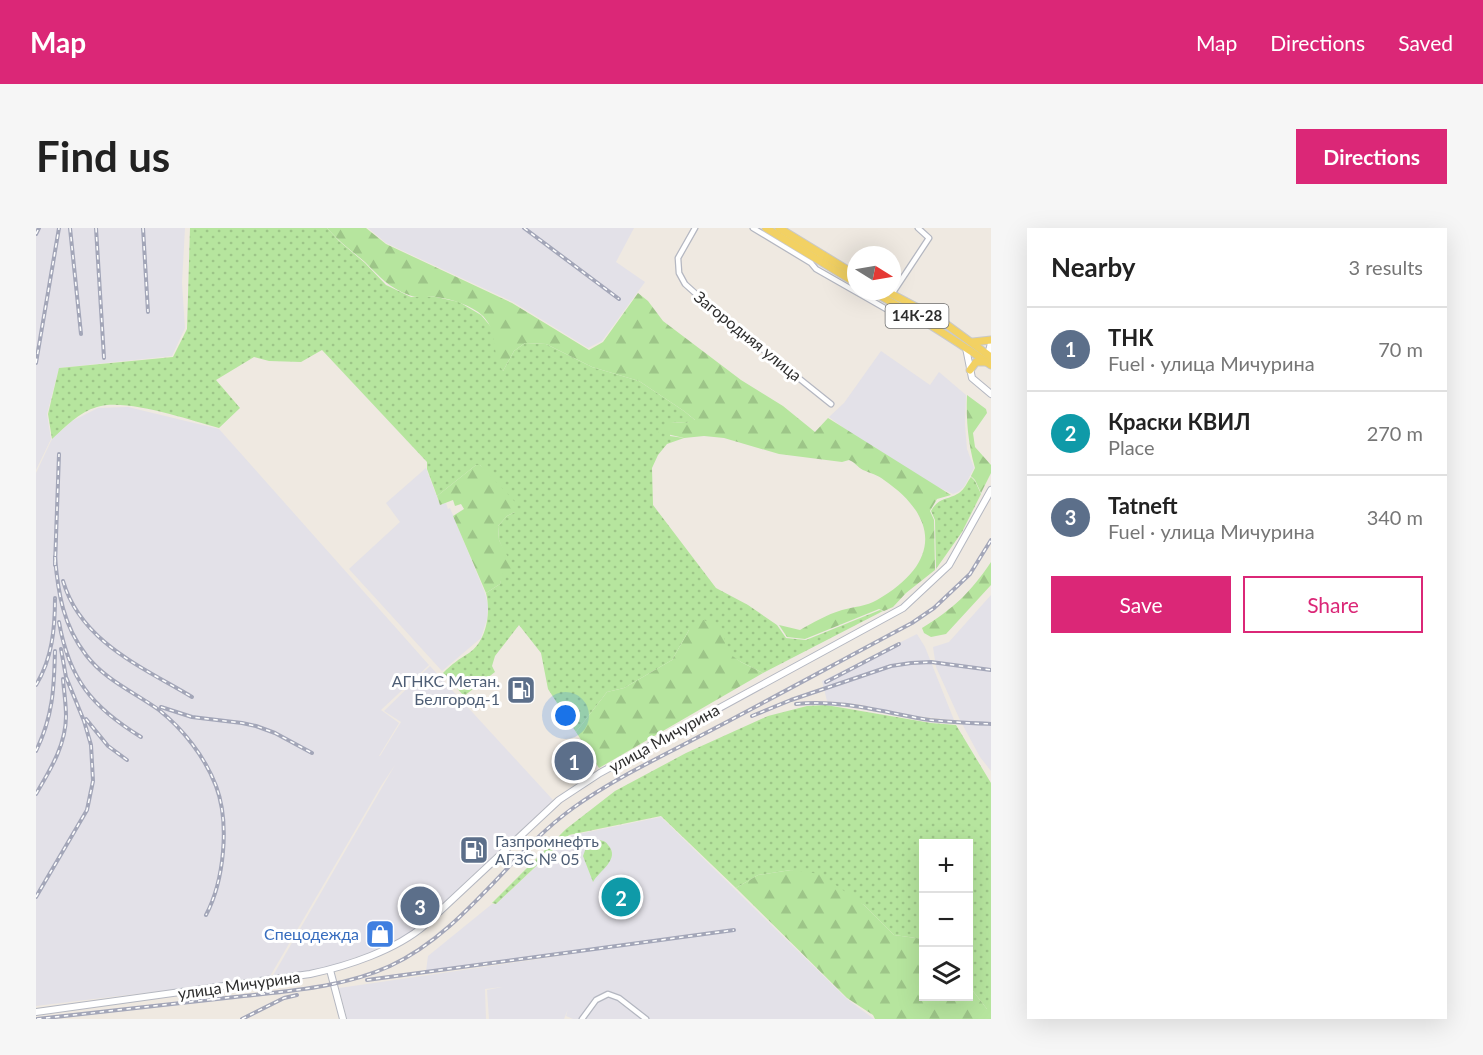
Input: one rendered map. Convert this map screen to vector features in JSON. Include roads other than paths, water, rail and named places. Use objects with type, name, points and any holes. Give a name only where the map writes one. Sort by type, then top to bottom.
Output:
[{"type":"main road","points":[[766,228],[847,278]]},
{"type":"main road","points":[[779,228],[847,269]]},
{"type":"main road","name":"14К-28","points":[[901,299],[927,312],[990,360]]},
{"type":"main road","name":"14К-28","points":[[888,300],[968,344]]},
{"type":"main road","points":[[970,370],[976,362],[990,360],[991,341],[968,344],[970,370],[974,382],[991,394]]},
{"type":"main road","name":"улица Мичурина","points":[[36,1012],[134,1000],[330,970],[388,948],[420,930],[559,800],[600,773],[903,608],[949,565],[991,490]]},
{"type":"main road","points":[[330,970],[343,1019]]},
{"type":"street","name":"Загородняя улица","points":[[695,228],[678,258],[679,273],[685,284],[715,311],[831,404]]},
{"type":"street","points":[[753,228],[811,263],[816,269],[902,318]]},
{"type":"street","points":[[901,276],[929,238],[918,228]]},
{"type":"street","points":[[582,1019],[596,1000],[608,994],[619,998],[646,1019]]},
{"type":"railway","points":[[36,234],[39,228]]},
{"type":"railway","points":[[36,363],[59,228]]},
{"type":"railway","points":[[70,228],[81,334]]},
{"type":"railway","points":[[96,228],[104,358]]},
{"type":"railway","points":[[143,228],[148,312]]},
{"type":"railway","points":[[524,228],[619,299]]},
{"type":"railway","points":[[55,565],[59,454]]},
{"type":"railway","points":[[37,1019],[314,988],[353,979],[390,966],[417,951],[441,933],[550,827],[573,808],[636,769],[912,623],[934,608],[970,574],[991,540]]},
{"type":"railway","points":[[55,557],[63,608],[78,644],[102,672],[159,710],[176,726],[199,754],[216,786],[223,817],[223,852],[217,886],[206,915]]},
{"type":"railway","points":[[63,581],[84,621],[99,637],[134,663],[192,697]]},
{"type":"railway","points":[[36,685],[46,665],[52,643],[55,598]]},
{"type":"railway","points":[[59,622],[69,660],[85,690],[109,714],[141,737]]},
{"type":"railway","points":[[826,682],[899,644]]},
{"type":"railway","points":[[36,897],[87,810],[93,781],[91,745],[66,677],[61,649]]},
{"type":"railway","points":[[36,751],[52,702],[55,651]]},
{"type":"railway","points":[[752,716],[791,700],[891,666],[931,662],[991,670]]},
{"type":"railway","points":[[36,794],[47,776],[63,737],[66,716],[63,679]]},
{"type":"railway","points":[[796,704],[830,703],[930,720],[991,724]]},
{"type":"railway","points":[[161,707],[192,717],[256,726],[275,733],[312,753]]},
{"type":"railway","points":[[86,719],[108,746],[127,760]]},
{"type":"railway","points":[[367,980],[734,930]]},
{"type":"railway","points":[[242,1019],[284,998],[297,995]]},
{"type":"place","name":"АГНКС Метан. Белгород-1","points":[[521,690]]},
{"type":"place","name":"ТНК","points":[[574,761]]},
{"type":"place","name":"Газпромнефть АГЗС № 05","points":[[474,850]]},
{"type":"place","name":"Краски КВИЛ","points":[[621,897]]},
{"type":"place","name":"Tatneft","points":[[420,906]]},
{"type":"place","name":"Спецодежда","points":[[380,934]]}]
